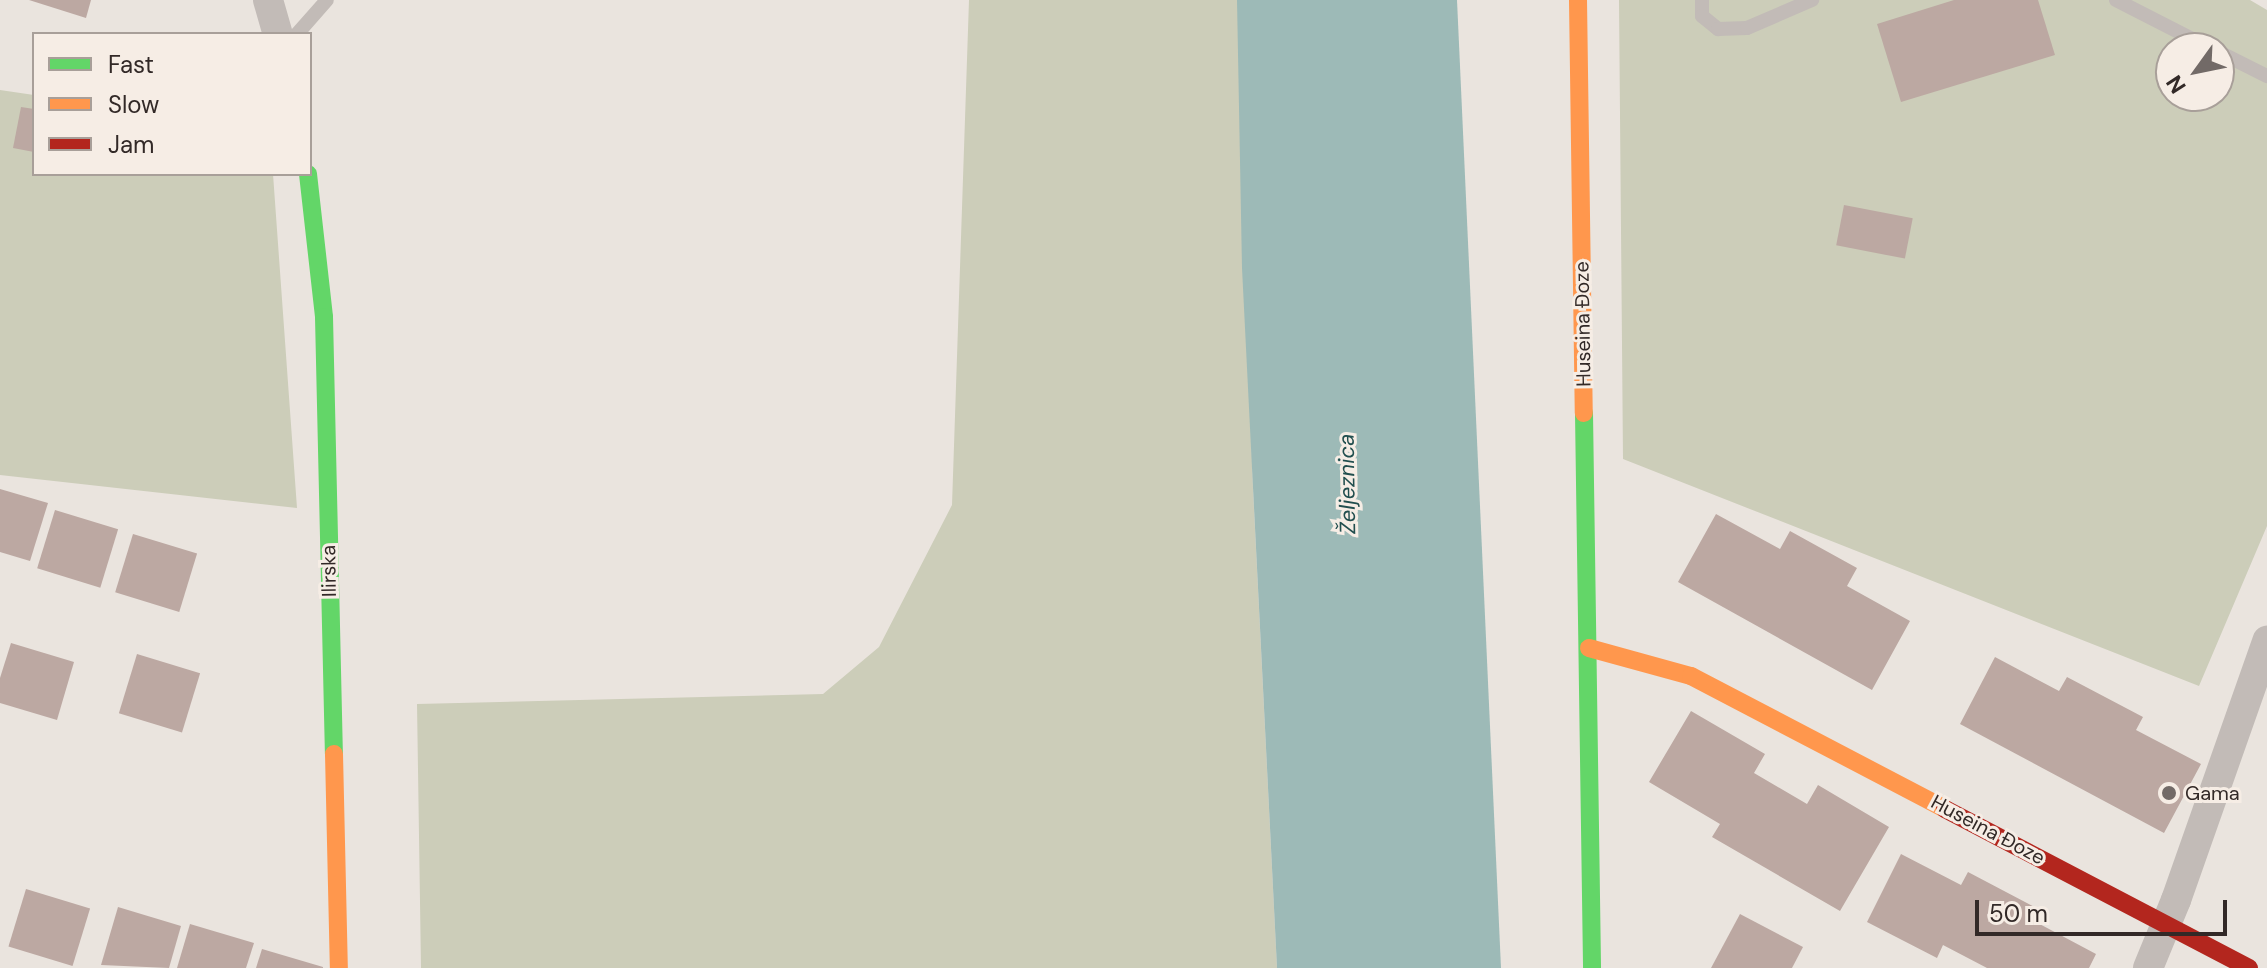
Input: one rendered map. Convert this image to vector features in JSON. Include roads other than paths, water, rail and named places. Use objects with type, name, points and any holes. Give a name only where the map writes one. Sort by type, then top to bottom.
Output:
[{"type":"street","points":[[268,0],[277,32]]},
{"type":"street","name":"Huseina Đoze","points":[[1578,0],[1592,968]]},
{"type":"street","name":"Ilirska","points":[[308,176],[324,317],[339,968]]},
{"type":"street","points":[[2148,968],[2267,641]]},
{"type":"street","name":"Huseina Đoze","points":[[1589,648],[1691,676],[2249,968]]},
{"type":"lane","points":[[299,32],[327,0]]},
{"type":"lane","points":[[1702,0],[1702,16],[1718,29],[1747,28],[1812,0]]},
{"type":"lane","points":[[2116,0],[2179,32]]},
{"type":"lane","points":[[2235,60],[2267,76]]},
{"type":"water","name":"Željeznica","points":[[1237,0],[1457,0],[1501,968],[1277,968],[1242,268]]},
{"type":"place","name":"Gama","points":[[2169,793]]}]
